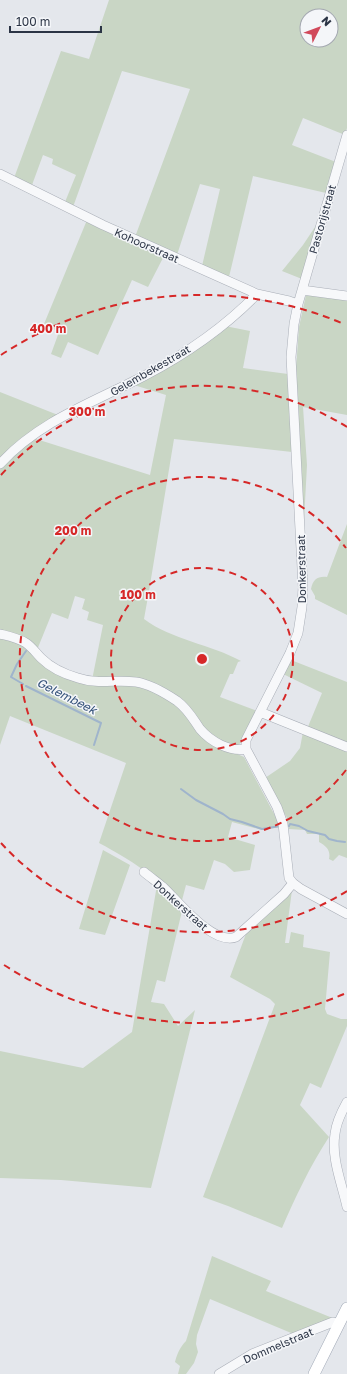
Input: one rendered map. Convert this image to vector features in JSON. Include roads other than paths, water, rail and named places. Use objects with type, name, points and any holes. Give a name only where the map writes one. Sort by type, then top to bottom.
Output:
[{"type":"main road","points":[[314,1374],[347,1308]]},
{"type":"street","name":"Pastorijstraat","points":[[298,304],[347,135]]},
{"type":"street","name":"Kohoorstraat","points":[[0,174],[103,225],[257,294],[298,304]]},
{"type":"street","points":[[302,290],[347,296]]},
{"type":"street","name":"Gelembekestraat","points":[[0,464],[20,444],[62,416],[145,375],[178,356],[205,338],[257,294]]},
{"type":"street","name":"Donkerstraat","points":[[246,749],[246,740],[290,653],[298,633],[302,607],[303,579],[291,357],[294,324],[298,304]]},
{"type":"street","points":[[0,634],[25,642],[47,664],[58,671],[77,678],[98,683],[134,682],[152,686],[184,707],[202,731],[212,739],[224,746],[236,750],[246,749],[280,816],[286,839],[289,878],[301,889],[347,914]]},
{"type":"street","points":[[260,712],[347,747]]},
{"type":"street","name":"Donkerstraat","points":[[144,872],[206,928],[214,934],[227,939],[236,937],[284,894],[293,883]]},
{"type":"street","points":[[347,1102],[336,1127],[334,1141],[335,1159],[347,1207]]},
{"type":"street","name":"Dommelstraat","points":[[219,1374],[241,1359],[263,1349],[333,1322],[339,1324]]},
{"type":"waterway","name":"Gelembeek","points":[[23,684],[11,677],[17,664],[26,651]]},
{"type":"waterway","name":"Gelembeek","points":[[26,686],[101,723],[94,745]]},
{"type":"waterway","name":"Gelembeek","points":[[181,789],[196,800],[230,819],[262,829],[280,826]]},
{"type":"waterway","name":"Gelembeek","points":[[289,826],[290,824],[299,826],[308,831],[325,835],[329,839],[345,842]]}]
